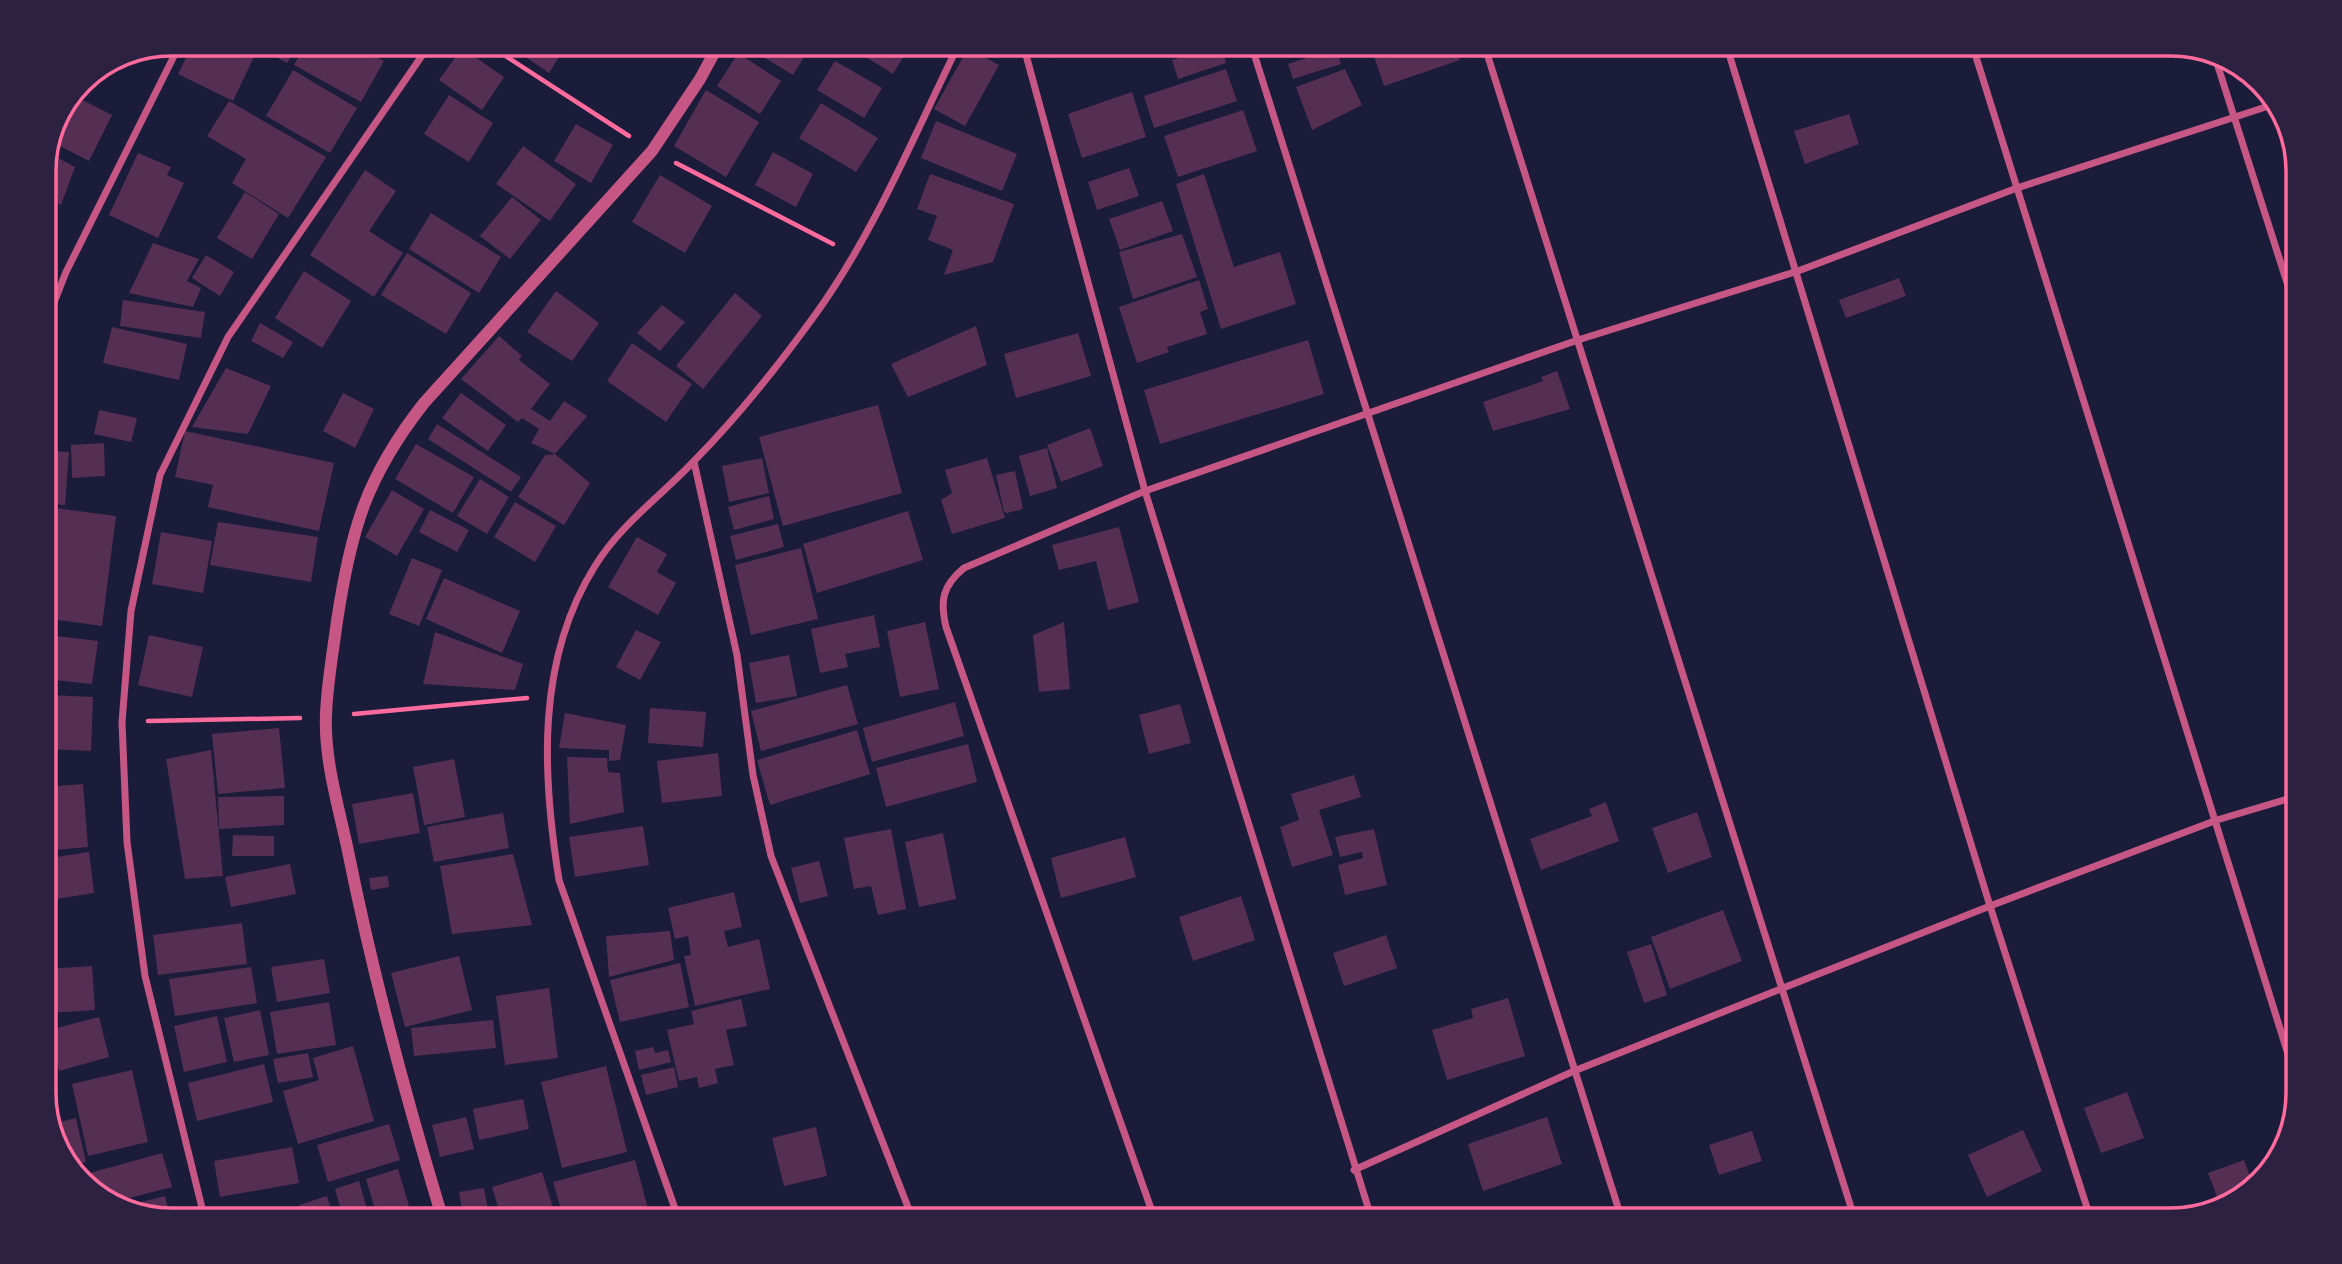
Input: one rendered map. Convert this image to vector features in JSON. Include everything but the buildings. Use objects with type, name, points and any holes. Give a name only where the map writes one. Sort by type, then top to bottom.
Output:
[{"type":"street","points":[[56,297],[66,272],[174,56]]},
{"type":"street","points":[[202,1208],[145,976],[127,842],[122,722],[131,611],[160,475],[228,337],[422,56]]},
{"type":"street","points":[[439,1208],[402,1082],[357,894],[331,769],[326,717],[347,556],[360,509],[396,438],[424,403],[652,151],[712,56]]},
{"type":"street","points":[[675,1208],[559,880],[551,829],[547,753],[549,696],[573,607],[595,564],[633,519],[694,462],[758,389],[815,315],[855,256],[953,56]]},
{"type":"street","points":[[1026,56],[1145,491],[1368,1208]]},
{"type":"street","points":[[1255,56],[1618,1208]]},
{"type":"street","points":[[1489,56],[1851,1208]]},
{"type":"street","points":[[1730,56],[1798,271],[1990,906],[2087,1208]]},
{"type":"street","points":[[1976,56],[2286,1047]]},
{"type":"street","points":[[2218,66],[2286,279]]},
{"type":"street","points":[[1151,1208],[946,627],[941,608],[943,591],[951,579],[964,569],[1145,491],[1578,340],[1798,271],[2017,188],[2266,106]]},
{"type":"street","points":[[694,462],[737,655],[753,775],[771,856],[908,1208]]},
{"type":"street","points":[[1354,1170],[1574,1071],[1990,906],[2217,820],[2286,800]]}]
